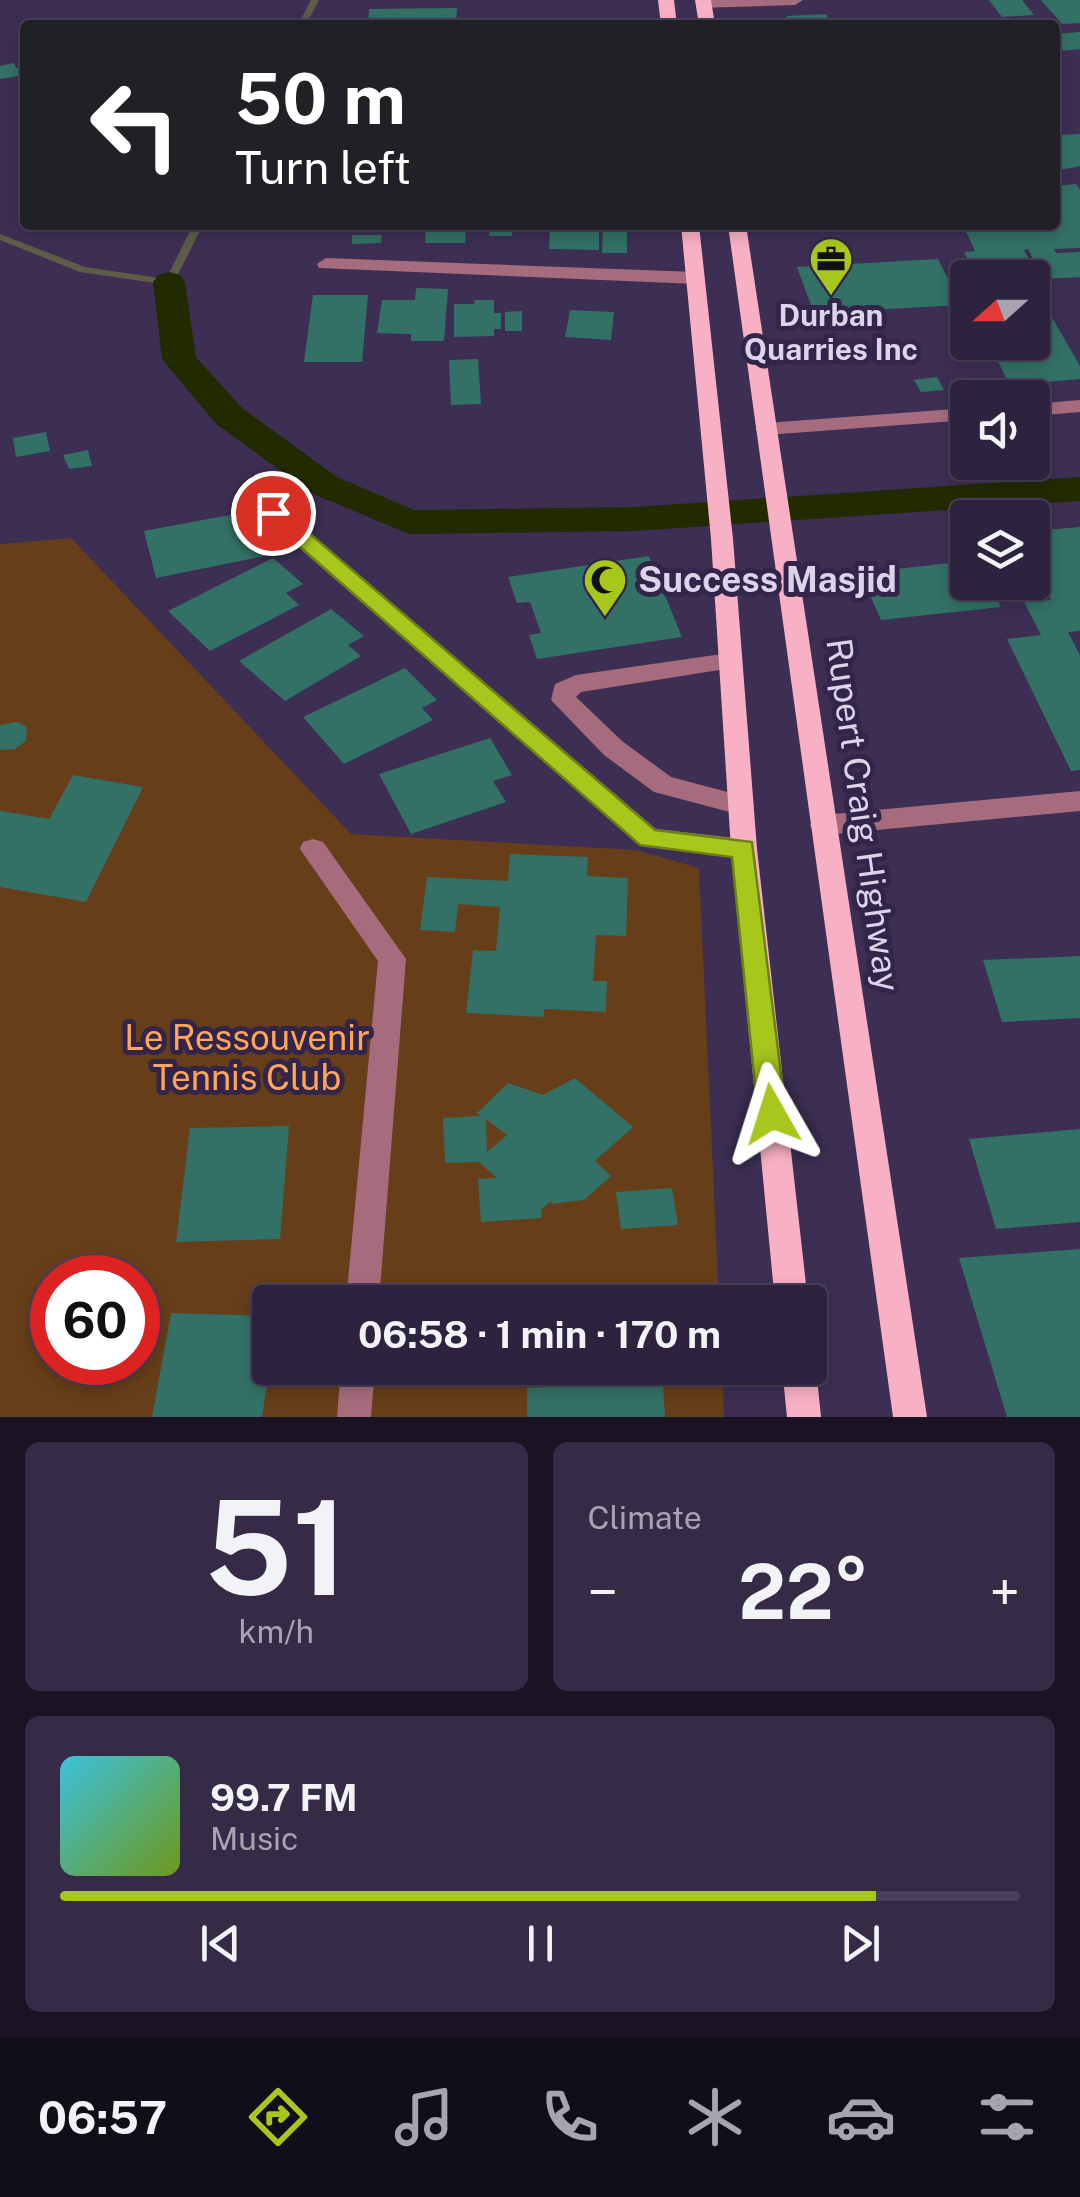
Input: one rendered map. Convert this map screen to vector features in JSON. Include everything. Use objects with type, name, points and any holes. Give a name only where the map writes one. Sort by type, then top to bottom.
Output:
[{"type":"main road","points":[[691,230],[718,491],[744,849],[790,1285]]},
{"type":"main road","name":"Rupert Craig Highway","points":[[738,230],[910,1417]]},
{"type":"main road","points":[[800,1385],[804,1417]]},
{"type":"street","points":[[703,3],[795,0]]},
{"type":"street","points":[[326,264],[696,278]]},
{"type":"street","points":[[1050,408],[1080,406]]},
{"type":"street","points":[[766,429],[950,415]]},
{"type":"street","points":[[273,513],[649,838],[744,849]]},
{"type":"street","points":[[729,661],[576,684],[564,690],[563,700],[612,748],[663,785],[741,805]]},
{"type":"street","points":[[823,825],[1080,801]]},
{"type":"street","points":[[313,850],[392,958],[364,1285]]},
{"type":"street","points":[[354,1417],[357,1385]]},
{"type":"green space","name":"Le Ressouvenir Tennis Club","points":[[71,538],[351,834],[636,850],[699,868],[718,1285],[252,1285],[252,1385],[723,1385],[724,1417],[0,1417],[0,544]]},
{"type":"building","points":[[989,0],[1022,0],[1034,15],[1002,17]]},
{"type":"building","points":[[1041,0],[1080,0],[1080,23],[1062,24]]},
{"type":"building","points":[[457,8],[456,20],[368,20],[369,9]]},
{"type":"building","points":[[826,14],[829,20],[788,20],[786,16]]},
{"type":"building","points":[[1080,32],[1080,49],[1060,51],[1060,34]]},
{"type":"building","points":[[14,63],[20,68],[20,76],[0,79],[0,66]]},
{"type":"building","points":[[1080,134],[1080,166],[1060,170],[1060,135]]},
{"type":"building","points":[[1076,184],[1080,190],[1080,248],[1054,249],[1056,253],[1080,252],[1080,277],[1050,279],[1050,260],[1034,260],[1028,249],[1024,250],[1030,260],[968,260],[964,252],[975,251],[965,230],[1060,230],[1060,186]]},
{"type":"building","points":[[426,230],[466,230],[465,243],[425,243]]},
{"type":"building","points":[[490,230],[512,230],[512,236],[489,236]]},
{"type":"building","points":[[550,230],[599,230],[599,250],[549,249]]},
{"type":"building","points":[[603,230],[627,230],[627,253],[602,253]]},
{"type":"building","points":[[352,235],[382,235],[381,243],[352,244]]},
{"type":"building","points":[[938,259],[950,283],[950,306],[814,313],[797,267]]},
{"type":"building","points":[[416,288],[448,289],[444,341],[411,341],[411,334],[377,333],[382,300],[415,300]]},
{"type":"building","points":[[313,295],[368,295],[362,362],[304,362]]},
{"type":"building","points":[[475,300],[494,300],[494,313],[501,313],[501,329],[494,329],[494,336],[454,337],[454,304],[474,304]]},
{"type":"building","points":[[570,310],[614,312],[611,340],[565,337]]},
{"type":"building","points":[[522,311],[522,331],[505,331],[505,312]]},
{"type":"building","points":[[1050,314],[1080,366],[1080,379],[1007,380],[997,360],[1050,360]]},
{"type":"building","points":[[478,359],[481,404],[451,405],[449,360]]},
{"type":"building","points":[[937,377],[944,390],[921,392],[914,380]]},
{"type":"building","points":[[46,432],[50,451],[16,457],[13,438]]},
{"type":"building","points":[[88,450],[92,466],[69,469],[63,455]]},
{"type":"building","points":[[251,511],[265,556],[156,578],[144,531]]},
{"type":"building","points":[[1080,527],[1080,631],[1068,632],[1080,655],[1080,770],[1071,771],[1007,639],[1041,635],[1024,602],[1051,600],[1050,530]]},
{"type":"building","name":"Success Masjid","points":[[649,556],[682,637],[537,659],[529,635],[541,633],[530,602],[517,603],[508,577]]},
{"type":"building","points":[[273,558],[303,584],[286,593],[299,605],[210,651],[168,611]]},
{"type":"building","points":[[950,563],[950,600],[997,600],[1001,607],[881,620],[860,573]]},
{"type":"building","points":[[331,609],[364,636],[348,645],[361,656],[285,701],[239,661]]},
{"type":"building","points":[[405,668],[437,700],[422,708],[433,720],[344,764],[303,717]]},
{"type":"building","points":[[17,722],[27,727],[26,741],[15,749],[0,750],[0,725]]},
{"type":"building","points":[[490,738],[512,775],[493,781],[506,802],[411,834],[379,774]]},
{"type":"building","points":[[73,775],[143,787],[86,902],[0,887],[0,811],[49,819]]},
{"type":"building","points":[[510,854],[588,857],[587,876],[628,878],[626,936],[596,935],[593,981],[607,981],[606,1012],[544,1009],[544,1017],[466,1013],[473,950],[496,951],[500,907],[458,904],[455,932],[420,930],[427,877],[508,881]]},
{"type":"building","points":[[1080,956],[1080,1018],[1002,1022],[983,960]]},
{"type":"building","points":[[575,1078],[633,1127],[595,1161],[611,1176],[584,1200],[551,1201],[541,1210],[542,1218],[481,1222],[478,1179],[497,1178],[479,1162],[445,1163],[443,1118],[481,1116],[477,1113],[508,1083],[543,1095]],"holes":[[[486,1119],[507,1135],[487,1152]]]},
{"type":"building","points":[[289,1126],[280,1239],[176,1242],[190,1128]]},
{"type":"building","points":[[1080,1129],[1080,1222],[996,1229],[969,1139]]},
{"type":"building","points":[[672,1188],[678,1225],[621,1229],[616,1192]]},
{"type":"building","points":[[1080,1249],[1080,1417],[1007,1417],[959,1258]]},
{"type":"building","points":[[171,1313],[252,1315],[252,1385],[267,1385],[262,1417],[152,1417]]},
{"type":"building","points":[[663,1385],[665,1417],[527,1417],[527,1388]]},
{"type":"waterway","points":[[305,20],[315,0]]},
{"type":"waterway","points":[[0,237],[83,270],[169,282],[195,230]]},
{"type":"waterway","points":[[169,282],[179,359],[229,416],[324,485],[409,522],[635,519],[1080,489]]},
{"type":"place","name":"Durban Quarries Inc","points":[[831,297]]},
{"type":"place","name":"Success Masjid","points":[[605,618]]},
{"type":"route","points":[[273,513],[649,838],[744,849],[772,1114]]}]
